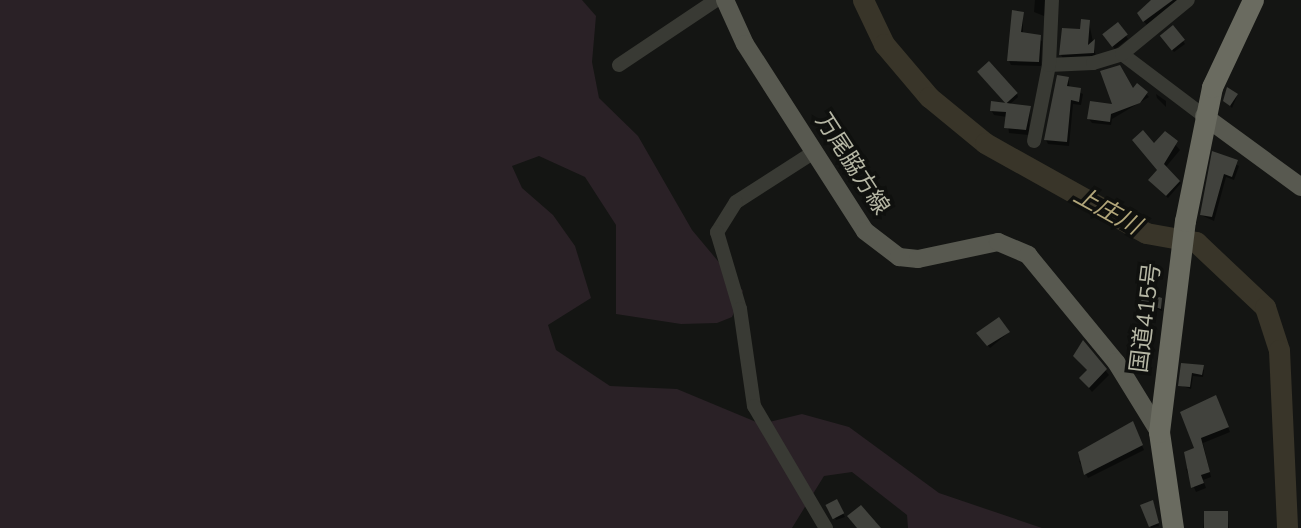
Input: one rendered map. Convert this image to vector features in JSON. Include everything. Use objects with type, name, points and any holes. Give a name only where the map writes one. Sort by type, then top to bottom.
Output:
[{"type":"highway","name":"国道415号","points":[[1173,528],[1159,432],[1185,221],[1204,116],[1229,44],[1253,0]]},
{"type":"main road","name":"万尾脇方線","points":[[725,0],[746,44],[865,231],[899,257],[918,258],[998,242],[1028,255],[1116,362],[1159,432]]},
{"type":"main road","points":[[1204,116],[1301,187]]},
{"type":"street","points":[[619,65],[716,0]]},
{"type":"street","points":[[1034,141],[1049,65],[1052,0]]},
{"type":"street","points":[[1049,65],[1093,62],[1122,54],[1188,0]]},
{"type":"street","points":[[1122,54],[1204,116]]},
{"type":"street","points":[[814,152],[736,202],[717,232],[740,309],[754,406],[826,528]]},
{"type":"shaded area","points":[[0,0],[582,0],[596,16],[592,62],[599,98],[638,136],[692,230],[743,291],[732,317],[717,323],[681,324],[616,314],[616,225],[585,177],[539,156],[512,166],[522,188],[553,215],[575,246],[591,298],[548,325],[556,350],[610,386],[677,389],[761,424],[802,414],[849,427],[939,493],[1042,528],[908,528],[907,515],[852,472],[824,476],[792,528],[0,528]]},
{"type":"building","points":[[1151,0],[1173,0],[1143,22],[1137,13]]},
{"type":"building","points":[[1012,10],[1024,12],[1021,32],[1041,35],[1039,62],[1007,61]]},
{"type":"building","points":[[1081,19],[1090,20],[1088,45],[1095,39],[1094,53],[1059,55],[1062,28],[1080,29]]},
{"type":"building","points":[[1118,22],[1128,35],[1112,47],[1102,34]]},
{"type":"building","points":[[1173,25],[1185,40],[1172,50],[1160,36]]},
{"type":"building","points":[[989,61],[1018,93],[1006,104],[977,72]]},
{"type":"building","points":[[1120,65],[1133,88],[1137,83],[1148,92],[1140,103],[1111,114],[1110,122],[1087,119],[1090,101],[1112,104],[1100,71]]},
{"type":"building","points":[[1057,75],[1069,77],[1067,86],[1081,88],[1079,102],[1071,100],[1067,142],[1044,140]]},
{"type":"building","points":[[1227,87],[1238,94],[1230,106],[1223,101]]},
{"type":"building","points":[[991,101],[1031,106],[1026,130],[1004,128],[1006,112],[990,111]]},
{"type":"building","points":[[1143,130],[1154,143],[1165,131],[1178,141],[1164,164],[1180,181],[1166,196],[1148,180],[1157,170],[1132,140]]},
{"type":"building","points":[[1212,151],[1238,160],[1232,177],[1224,174],[1212,217],[1200,215]]},
{"type":"building","points":[[1141,291],[1162,298],[1161,309],[1138,301]]},
{"type":"building","points":[[999,317],[1010,332],[987,346],[976,333]]},
{"type":"building","points":[[1083,340],[1107,369],[1089,388],[1079,378],[1087,370],[1073,356]]},
{"type":"building","points":[[1181,363],[1204,365],[1202,375],[1192,373],[1190,387],[1178,386]]},
{"type":"building","points":[[1216,395],[1229,427],[1201,438],[1210,472],[1201,475],[1204,483],[1191,488],[1184,452],[1194,448],[1180,412]]},
{"type":"building","points":[[1133,421],[1143,445],[1084,475],[1078,452]]},
{"type":"building","points":[[837,499],[844,513],[833,519],[825,505]]},
{"type":"building","points":[[1153,500],[1159,523],[1149,527],[1140,505]]},
{"type":"building","points":[[861,505],[881,528],[857,528],[847,516]]},
{"type":"building","points":[[1204,511],[1228,511],[1228,528],[1204,528]]},
{"type":"waterway","name":"上庄川","points":[[863,0],[884,44],[929,97],[985,143],[1146,233],[1196,242],[1265,307],[1279,350],[1287,528]]}]
